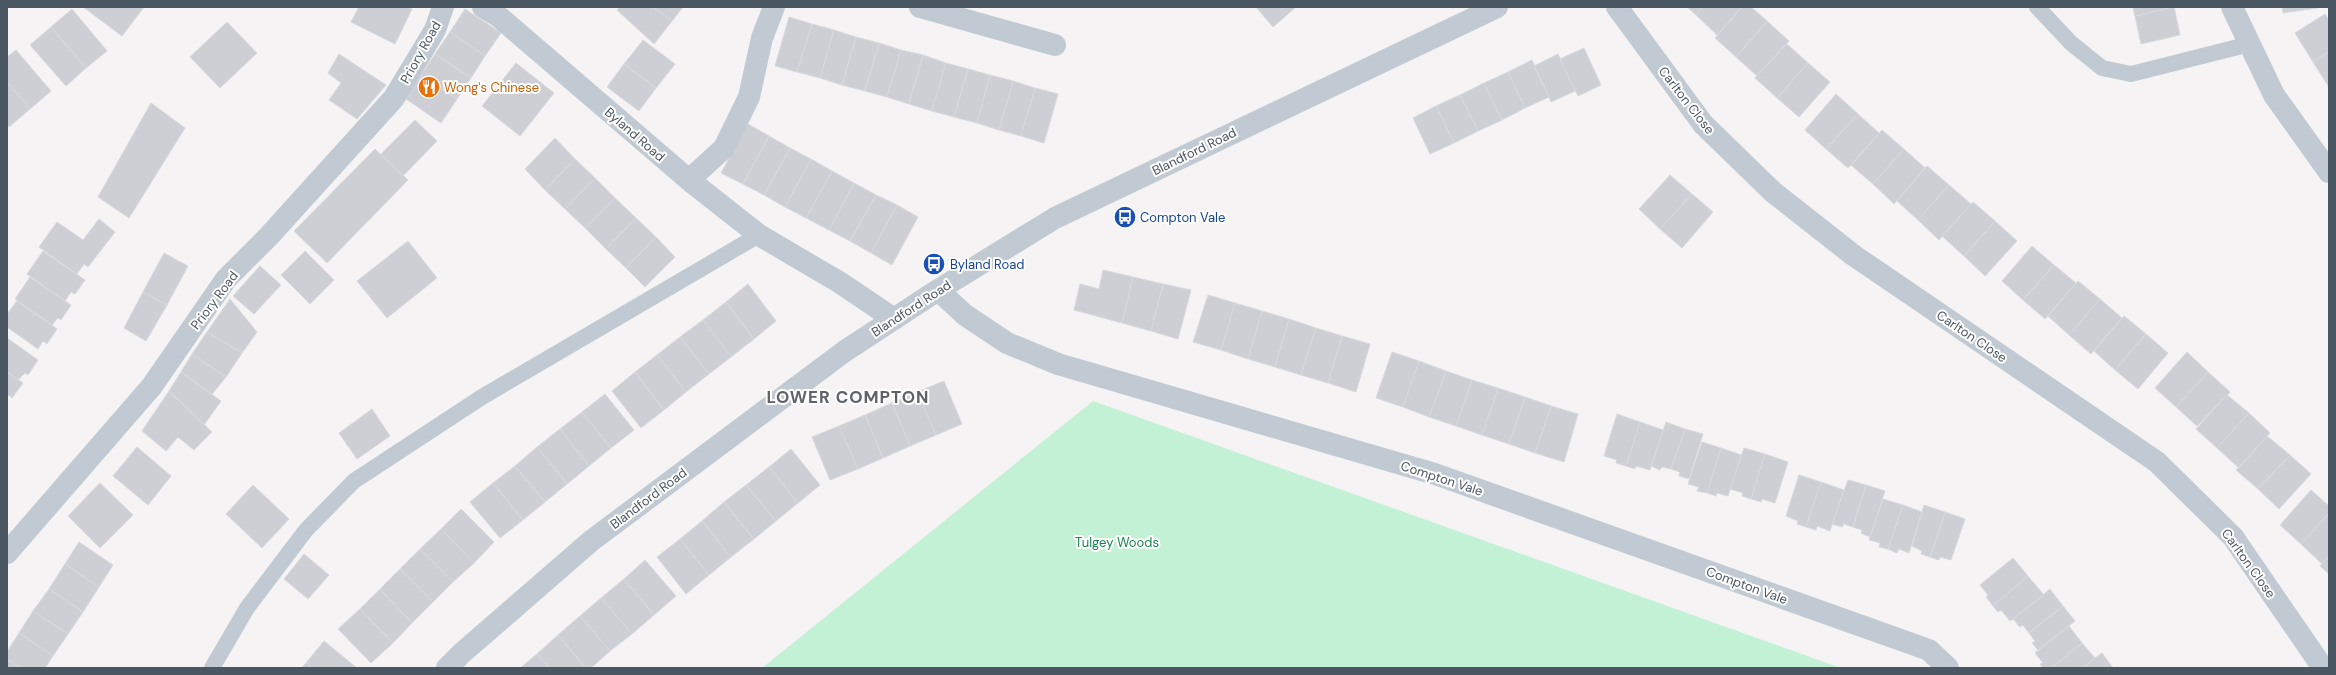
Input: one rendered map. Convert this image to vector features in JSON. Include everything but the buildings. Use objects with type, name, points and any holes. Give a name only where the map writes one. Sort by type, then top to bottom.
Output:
[{"type":"street","name":"Priory Road","points":[[7,553],[152,386],[226,279],[275,231],[394,98],[436,30],[443,7]]},
{"type":"street","name":"Byland Road","points":[[483,7],[498,16],[689,180],[759,235],[839,282],[894,319]]},
{"type":"street","points":[[689,180],[724,148],[750,97],[762,38],[774,7]]},
{"type":"street","points":[[920,7],[1055,45]]},
{"type":"street","name":"Blandford Road","points":[[447,668],[462,653],[591,541],[845,351],[938,290],[1055,218],[1497,7]]},
{"type":"street","name":"Carlton Close","points":[[1617,7],[1703,124],[1773,192],[1853,255],[2157,462],[2233,536],[2323,668]]},
{"type":"street","points":[[2232,7],[2274,95],[2329,172]]},
{"type":"street","name":"Compton Vale","points":[[938,290],[966,315],[1007,343],[1058,364],[1435,474],[1929,650],[1948,668]]},
{"type":"lane","points":[[2037,7],[2071,43],[2102,68],[2131,74],[2250,44]]},
{"type":"lane","points":[[212,668],[247,608],[301,536],[354,481],[482,397],[759,235]]},
{"type":"green space","name":"Tulgey Woods","points":[[1093,401],[1841,668],[762,668]]},
{"type":"place","name":"Wong's Chinese","points":[[429,87]]},
{"type":"place","name":"Compton Vale","points":[[1125,217]]},
{"type":"place","name":"Byland Road","points":[[934,264]]},
{"type":"district","name":"LOWER COMPTON","points":[[848,397]]}]
